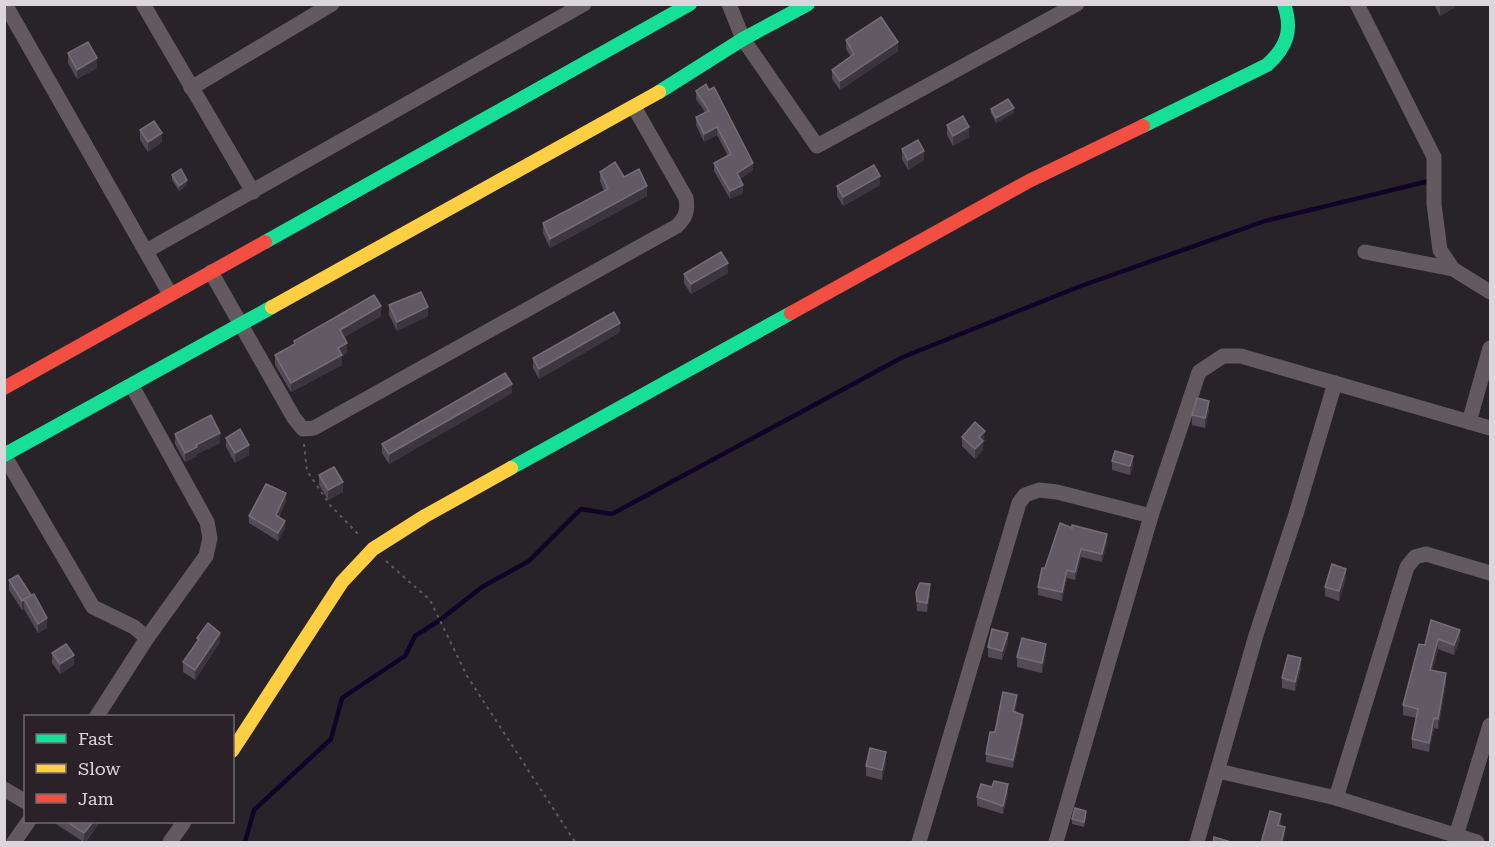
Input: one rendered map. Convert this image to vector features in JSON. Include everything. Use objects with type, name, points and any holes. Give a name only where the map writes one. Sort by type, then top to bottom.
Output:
[{"type":"street","points":[[6,4],[148,250],[170,294]]},
{"type":"street","points":[[144,4],[253,192]]},
{"type":"street","points":[[191,88],[332,4]]},
{"type":"street","points":[[148,250],[584,4]]},
{"type":"street","points":[[4,388],[690,4]]},
{"type":"street","points":[[729,4],[744,39],[817,146],[1077,4]]},
{"type":"street","points":[[147,638],[134,627],[93,607],[4,455],[634,107],[744,39],[808,4]]},
{"type":"street","points":[[234,748],[342,582],[373,549],[435,510],[1029,181],[1267,65],[1282,52],[1289,37],[1290,18],[1284,4]]},
{"type":"street","points":[[1357,4],[1434,157],[1434,204],[1440,250],[1453,269]]},
{"type":"street","points":[[211,272],[239,326],[303,429],[314,428],[677,226],[685,218],[688,208],[686,198],[634,107]]},
{"type":"street","points":[[1365,252],[1453,269],[1491,292]]},
{"type":"street","points":[[1469,422],[1491,348]]},
{"type":"street","points":[[1056,843],[1151,516],[1199,372],[1207,364],[1223,356],[1240,356],[1491,428]]},
{"type":"street","points":[[1197,843],[1256,635],[1296,514],[1335,383]]},
{"type":"street","points":[[98,715],[147,638],[206,556],[210,538],[207,522],[132,386]]},
{"type":"street","points":[[919,843],[1019,503],[1025,495],[1039,490],[1057,492],[1151,516]]},
{"type":"street","points":[[1336,798],[1407,567],[1414,557],[1426,554],[1491,573]]},
{"type":"street","points":[[1456,836],[1491,725]]},
{"type":"street","points":[[1218,771],[1336,798],[1477,843]]},
{"type":"street","points":[[4,789],[24,801]]},
{"type":"street","points":[[14,843],[27,823]]},
{"type":"street","points":[[170,843],[183,823]]},
{"type":"path","points":[[303,429],[307,471],[330,505],[373,549],[430,600],[467,676],[575,843]]},
{"type":"building","points":[[881,17],[898,42],[840,81],[832,70],[854,54],[846,40]]},
{"type":"building","points":[[88,42],[97,58],[77,70],[68,53]]},
{"type":"building","points":[[706,84],[709,90],[714,87],[753,163],[737,173],[743,185],[730,191],[714,163],[731,154],[717,127],[704,134],[696,117],[709,111],[696,91]]},
{"type":"building","points":[[1008,99],[1014,108],[996,118],[991,109]]},
{"type":"building","points":[[963,116],[969,127],[953,136],[947,125]]},
{"type":"building","points":[[154,121],[162,133],[148,142],[140,130]]},
{"type":"building","points":[[918,140],[924,151],[908,160],[902,149]]},
{"type":"building","points":[[615,162],[624,177],[639,169],[647,186],[550,239],[543,223],[608,189],[600,172]]},
{"type":"building","points":[[874,165],[880,176],[843,197],[837,186]]},
{"type":"building","points":[[181,169],[187,180],[179,186],[172,175]]},
{"type":"building","points":[[721,252],[728,263],[691,284],[684,274]]},
{"type":"building","points":[[421,292],[428,307],[397,322],[389,305]]},
{"type":"building","points":[[374,295],[381,306],[340,330],[347,343],[338,348],[342,355],[291,383],[275,355],[295,344],[294,341]]},
{"type":"building","points":[[614,312],[620,323],[539,369],[533,358]]},
{"type":"building","points":[[505,373],[512,384],[389,454],[382,444]]},
{"type":"building","points":[[1197,398],[1209,401],[1205,418],[1192,415]]},
{"type":"building","points":[[211,415],[220,433],[185,453],[175,434]]},
{"type":"building","points":[[975,422],[985,431],[979,437],[983,441],[975,449],[962,437]]},
{"type":"building","points":[[240,429],[249,445],[235,453],[226,438]]},
{"type":"building","points":[[1115,451],[1133,456],[1130,466],[1112,461]]},
{"type":"building","points":[[334,467],[343,482],[328,490],[319,475]]},
{"type":"building","points":[[266,484],[286,493],[276,515],[285,521],[278,533],[249,516]]},
{"type":"building","points":[[1060,523],[1072,528],[1072,525],[1107,534],[1102,554],[1081,549],[1075,572],[1067,570],[1062,592],[1038,587],[1042,568],[1045,568]]},
{"type":"building","points":[[1332,564],[1346,569],[1339,591],[1325,587]]},
{"type":"building","points":[[18,575],[31,595],[22,601],[9,580]]},
{"type":"building","points":[[920,583],[930,584],[927,603],[917,601],[916,592]]},
{"type":"building","points":[[34,594],[47,618],[38,624],[24,599]]},
{"type":"building","points":[[1431,620],[1460,630],[1454,645],[1438,639],[1430,670],[1446,673],[1438,719],[1434,718],[1429,743],[1412,739],[1418,709],[1403,705],[1419,644],[1425,645]]},
{"type":"building","points":[[208,623],[220,633],[195,670],[183,662]]},
{"type":"building","points":[[992,629],[1008,633],[1002,651],[988,647]]},
{"type":"building","points":[[1022,638],[1046,644],[1042,663],[1017,657]]},
{"type":"building","points":[[66,644],[74,655],[60,664],[52,653]]},
{"type":"building","points":[[1288,655],[1301,658],[1295,682],[1282,678]]},
{"type":"building","points":[[1003,692],[1017,695],[1013,711],[1023,715],[1013,760],[986,754],[990,732],[995,732]]},
{"type":"building","points":[[870,748],[886,752],[882,770],[866,766]]},
{"type":"building","points":[[994,781],[1008,784],[1003,806],[977,797],[981,784],[992,787]]},
{"type":"building","points":[[1075,808],[1086,811],[1084,822],[1072,819]]},
{"type":"building","points":[[1270,811],[1281,814],[1278,825],[1285,827],[1281,843],[1261,843]]},
{"type":"building","points":[[69,823],[92,823],[84,833]]},
{"type":"building","points":[[1214,837],[1234,843],[1213,843]]},
{"type":"waterway","points":[[245,842],[254,810],[331,739],[342,698],[405,656],[415,636],[440,620],[482,587],[529,561],[581,509],[612,514],[903,357],[1081,286],[1265,221],[1429,181]]},
{"type":"traffic: fast","points":[[265,242],[690,4]]},
{"type":"traffic: fast","points":[[659,92],[743,39],[808,4]]},
{"type":"traffic: fast","points":[[1143,126],[1267,65],[1284,45],[1286,38],[1288,22],[1284,4]]},
{"type":"traffic: fast","points":[[4,455],[272,307]]},
{"type":"traffic: fast","points":[[511,468],[791,313]]},
{"type":"traffic: slow","points":[[272,307],[659,92]]},
{"type":"traffic: slow","points":[[234,748],[342,582],[373,549],[425,516],[511,468]]},
{"type":"traffic: jam","points":[[791,313],[1029,181],[1143,126]]},
{"type":"traffic: jam","points":[[4,388],[265,242]]}]
